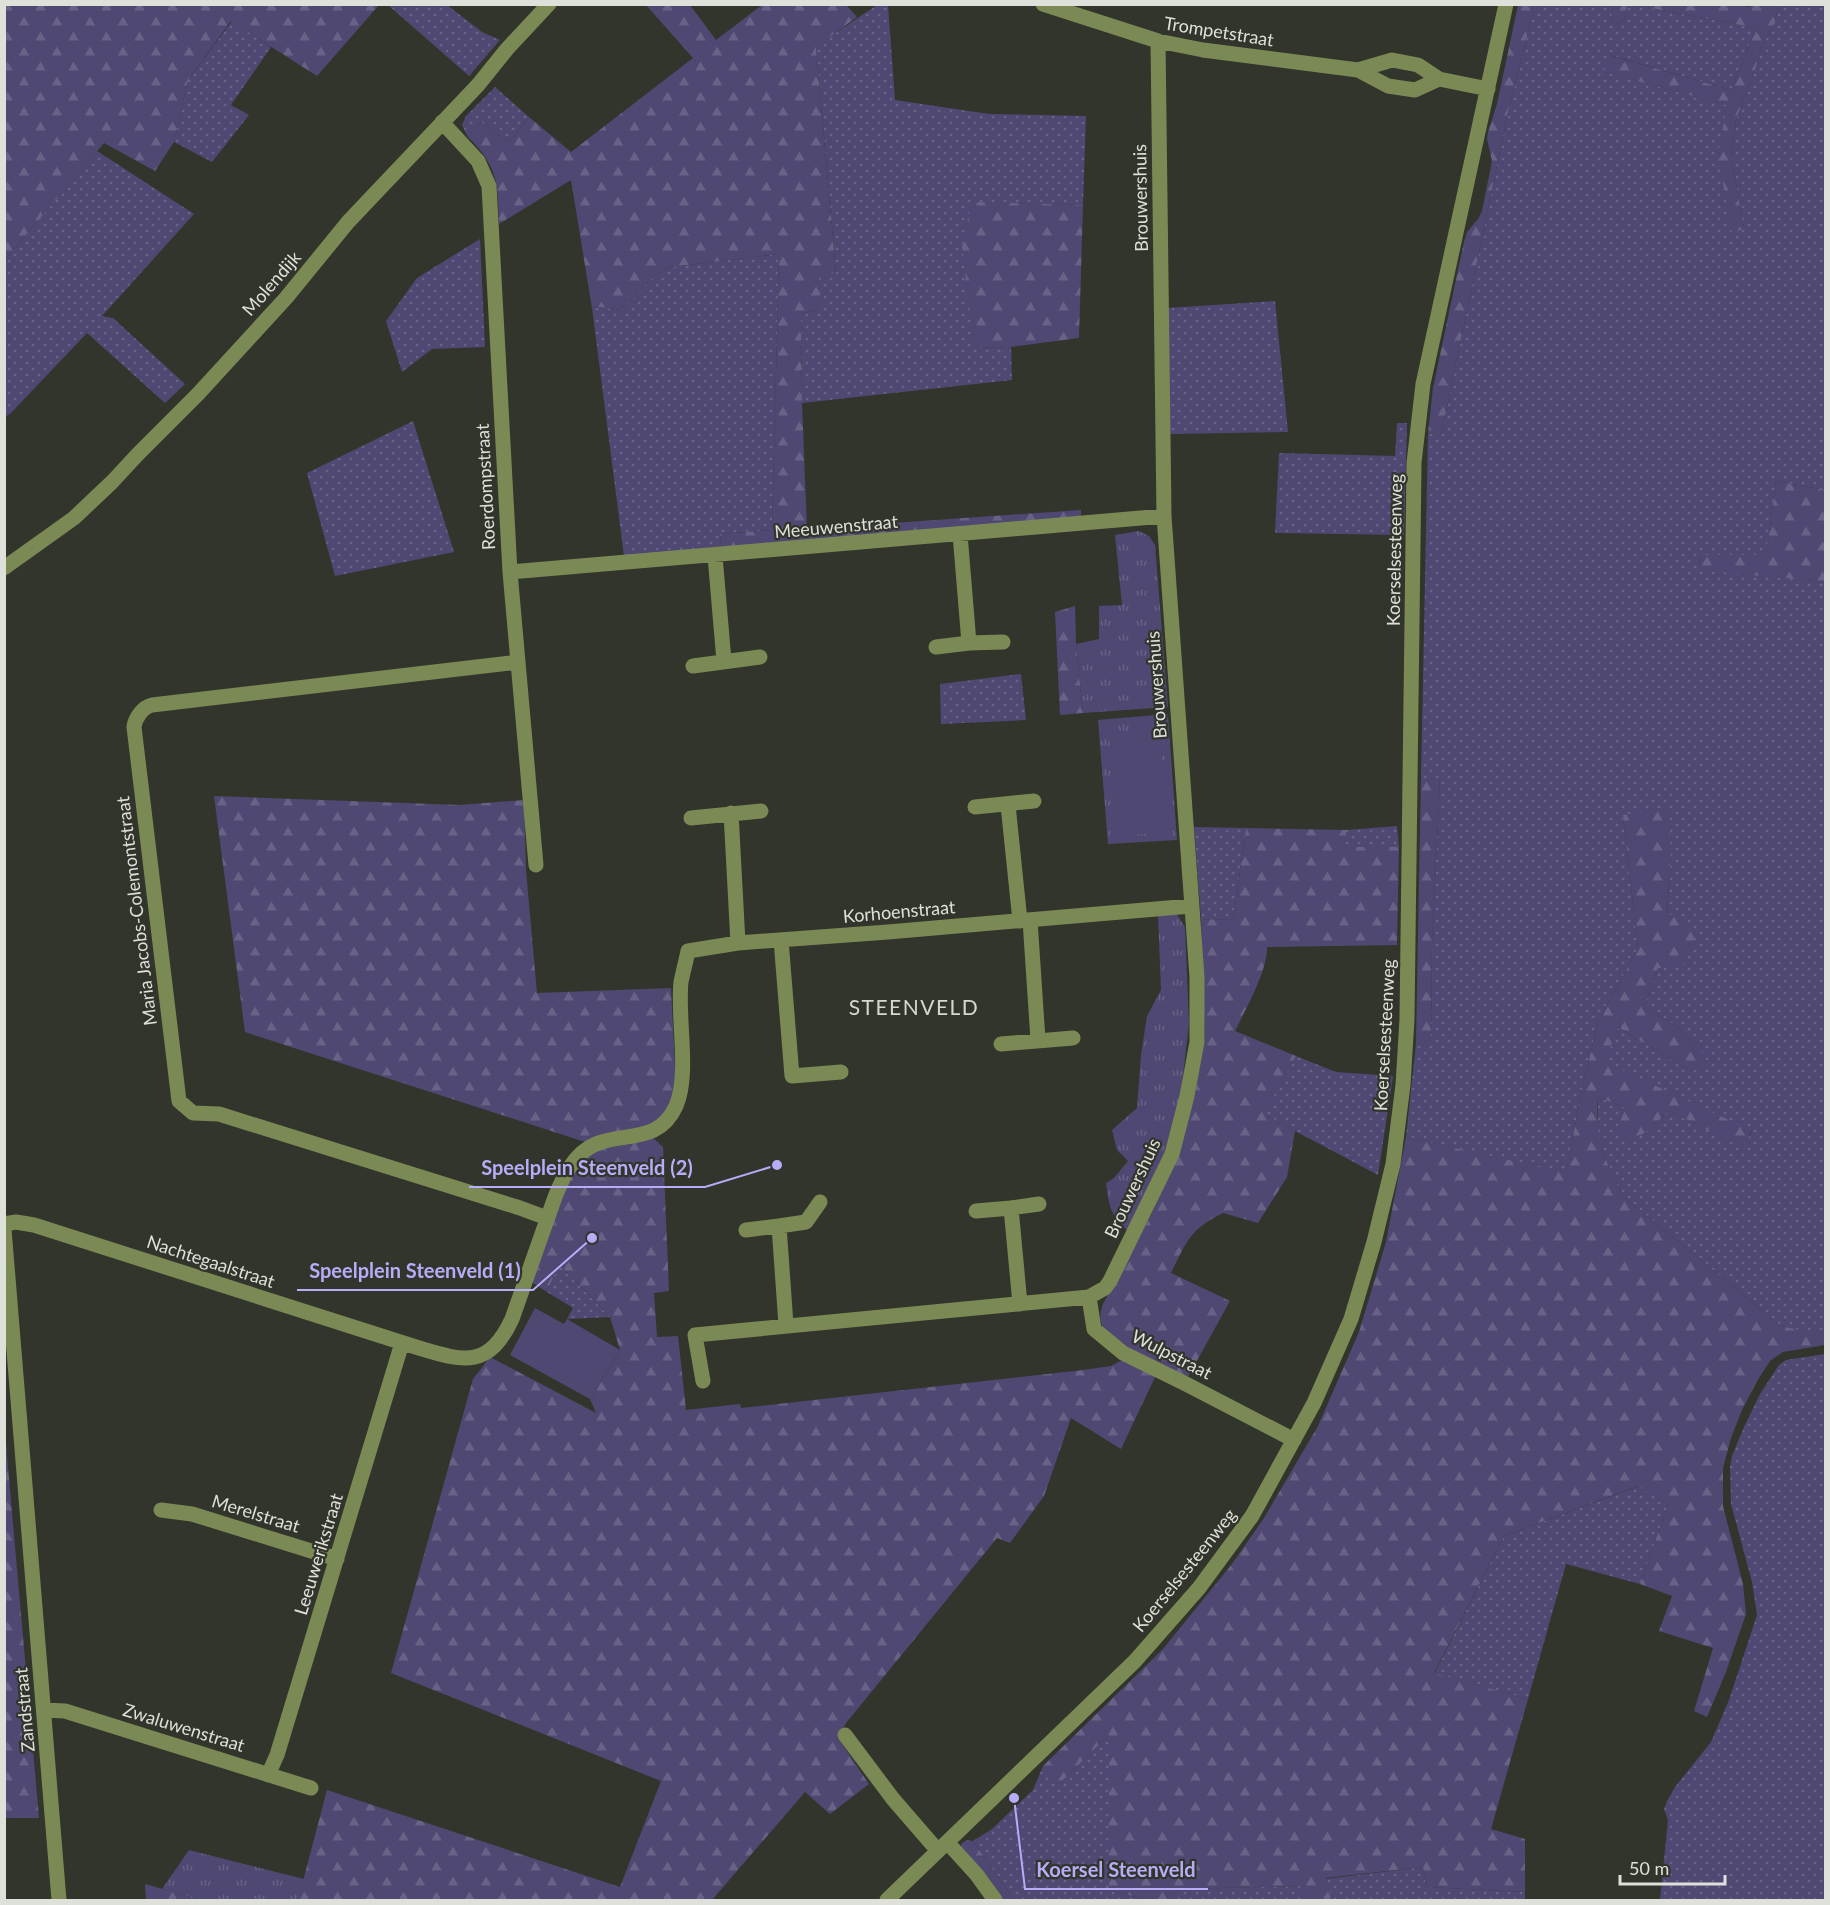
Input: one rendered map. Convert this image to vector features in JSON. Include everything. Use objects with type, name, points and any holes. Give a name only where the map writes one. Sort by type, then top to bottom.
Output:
[{"type":"street","name":"Molendijk","points":[[4,568],[50,537],[93,502],[198,394],[286,298],[348,222],[549,4]]},
{"type":"street","name":"Trompetstraat","points":[[1043,4],[1158,41],[1203,50],[1358,70],[1388,86],[1415,90],[1439,79]]},
{"type":"street","name":"Koerselsesteenweg","points":[[887,1900],[1135,1661],[1172,1621],[1252,1516],[1314,1403],[1351,1319],[1374,1242],[1393,1164],[1403,1085],[1407,1019],[1414,463],[1423,384],[1506,4]]},
{"type":"street","name":"Brouwershuis","points":[[1089,1297],[1105,1288],[1110,1281],[1172,1154],[1197,1042],[1197,977],[1164,516],[1158,41]]},
{"type":"street","name":"Trompetstraat","points":[[1358,70],[1392,60],[1418,65],[1439,79],[1488,89]]},
{"type":"street","name":"Roerdompstraat","points":[[442,122],[478,161],[489,186],[510,572],[536,865]]},
{"type":"street","name":"Meeuwenstraat","points":[[510,572],[1164,516]]},
{"type":"street","points":[[960,534],[969,643]]},
{"type":"street","points":[[715,556],[724,661]]},
{"type":"street","points":[[936,647],[1003,642]]},
{"type":"street","points":[[693,666],[760,657]]},
{"type":"street","name":"Maria Jacobs-Colemontstraat","points":[[518,662],[152,705],[145,708],[136,719],[134,727],[178,1101],[193,1113],[219,1114],[547,1218]]},
{"type":"street","points":[[975,807],[1034,801]]},
{"type":"street","points":[[1008,805],[1025,920],[1038,1040]]},
{"type":"street","points":[[691,818],[761,811]]},
{"type":"street","points":[[731,813],[738,943]]},
{"type":"street","name":"Korhoenstraat","points":[[688,951],[738,943],[1191,906]]},
{"type":"street","points":[[782,940],[792,1076],[841,1072]]},
{"type":"street","name":"Nachtegaalstraat","points":[[4,1224],[16,1222],[34,1225],[446,1356],[462,1359],[486,1353],[497,1345],[512,1319],[547,1218],[563,1178],[573,1161],[597,1143],[651,1132],[670,1117],[680,1094],[681,983],[688,951]]},
{"type":"street","points":[[1001,1044],[1073,1038]]},
{"type":"street","points":[[746,1230],[806,1222],[820,1202]]},
{"type":"street","points":[[976,1211],[1038,1204]]},
{"type":"street","points":[[1011,1208],[1020,1304]]},
{"type":"street","points":[[779,1226],[786,1325]]},
{"type":"street","name":"Zandstraat","points":[[4,1229],[59,1900]]},
{"type":"street","name":"Wulpstraat","points":[[1089,1297],[1094,1329],[1123,1353],[1294,1440]]},
{"type":"street","points":[[703,1381],[695,1335],[1089,1297]]},
{"type":"street","name":"Leeuwerikstraat","points":[[268,1775],[277,1755],[402,1343]]},
{"type":"street","name":"Merelstraat","points":[[161,1510],[192,1514],[337,1559]]},
{"type":"street","name":"Zwaluwenstraat","points":[[44,1710],[65,1711],[310,1788]]},
{"type":"street","points":[[845,1735],[893,1799],[977,1875],[995,1900]]},
{"type":"green space","points":[[5,4],[379,5],[317,76],[231,21],[188,80],[174,142],[155,171],[104,143],[5,260]]},
{"type":"green space","points":[[1733,4],[1750,7],[1751,5],[1778,5],[1775,23],[1762,45],[1736,120],[1731,156],[1744,229],[1732,233],[1718,156],[1727,105],[1604,72],[1609,55],[1731,90],[1756,28],[1635,5]]},
{"type":"green space","points":[[388,5],[447,5],[482,32],[500,40],[469,76]]},
{"type":"green space","points":[[646,5],[690,5],[716,40],[762,5],[846,5],[857,17],[816,47],[836,273],[818,275],[822,310],[801,313],[807,529],[1081,510],[1081,518],[721,547],[720,534],[772,530],[779,254],[671,267],[655,275],[621,310],[592,308],[571,180],[499,224],[497,187],[491,167],[478,147],[468,137],[481,122],[509,142],[529,117],[571,152],[693,58]]},
{"type":"green space","points":[[877,5],[888,5],[895,100],[989,114],[1086,116],[1083,205],[971,203],[974,348],[1011,347],[1012,380],[802,403],[801,313],[821,310],[818,274],[836,272],[816,46]]},
{"type":"green space","points":[[1518,5],[1535,5],[1508,112],[1441,436],[1428,433],[1433,388],[1464,242],[1467,232],[1482,211],[1492,161],[1487,139],[1488,132],[1497,104]]},
{"type":"green space","points":[[1535,5],[1613,5],[1611,22],[1623,23],[1627,5],[1635,5],[1756,28],[1731,90],[1610,55],[1605,72],[1728,105],[1718,156],[1744,229],[1731,156],[1736,120],[1762,45],[1775,23],[1778,5],[1825,5],[1825,490],[1776,481],[1766,556],[1700,555],[1699,569],[1825,582],[1825,1333],[1813,1334],[1781,1326],[1623,1196],[1612,1175],[1598,1137],[1598,1097],[1626,1108],[1650,1130],[1668,1110],[1742,1146],[1752,1132],[1604,1062],[1618,1027],[1693,1071],[1697,1046],[1675,1025],[1644,1008],[1658,968],[1667,914],[1671,859],[1623,815],[1638,948],[1598,1022],[1582,1089],[1566,1174],[1406,1137],[1416,1043],[1431,1043],[1432,944],[1440,778],[1421,778],[1428,433],[1441,436],[1508,112]]},
{"type":"green space","points":[[1613,5],[1627,5],[1623,23],[1611,22]]},
{"type":"green space","points":[[232,21],[271,47],[231,105],[249,115],[212,162],[174,142],[188,80]]},
{"type":"green space","points":[[495,87],[529,117],[509,142],[481,122],[468,137],[462,125],[466,116]]},
{"type":"green space","points":[[97,151],[194,214],[102,316],[113,318],[185,384],[165,403],[87,333],[5,417],[5,260]]},
{"type":"green space","points":[[971,202],[1083,205],[1079,338],[1011,347],[974,348],[962,247]]},
{"type":"green space","points":[[480,239],[485,347],[432,349],[402,372],[386,321],[417,278]]},
{"type":"green space","points":[[779,254],[772,530],[720,534],[721,547],[624,556],[592,308],[621,310],[655,275],[671,267]]},
{"type":"green space","points":[[1275,301],[1288,432],[1170,434],[1167,308]]},
{"type":"green space","points":[[413,421],[454,552],[335,576],[307,473]]},
{"type":"green space","points":[[1397,423],[1407,423],[1404,535],[1275,533],[1279,453],[1395,456]]},
{"type":"green space","points":[[1776,481],[1825,490],[1825,582],[1699,570],[1700,555],[1766,555]]},
{"type":"green space","points":[[1139,531],[1149,536],[1155,545],[1168,707],[1083,713],[1076,644],[1099,639],[1099,606],[1122,605],[1115,535]]},
{"type":"green space","points":[[1075,606],[1076,644],[1083,713],[1060,715],[1055,612]]},
{"type":"green space","points":[[1021,674],[1026,720],[941,724],[940,684]]},
{"type":"green space","points":[[1168,714],[1177,840],[1108,844],[1098,720]]},
{"type":"green space","points":[[1160,729],[1167,832],[1117,836],[1109,733]]},
{"type":"green space","points":[[1421,778],[1440,778],[1432,944],[1431,1043],[1416,1043]]},
{"type":"green space","points":[[214,796],[459,805],[524,800],[526,870],[537,993],[671,988],[676,1085],[665,1112],[659,1119],[645,1127],[585,1142],[245,1032]]},
{"type":"green space","points":[[1669,808],[1671,859],[1667,913],[1689,923],[1693,928],[1694,939],[1681,968],[1658,968],[1644,1008],[1675,1025],[1697,1046],[1710,1065],[1693,1071],[1618,1027],[1605,1062],[1752,1131],[1742,1147],[1668,1110],[1650,1130],[1630,1140],[1623,1137],[1617,1128],[1626,1108],[1598,1097],[1598,1124],[1603,1148],[1611,1172],[1623,1196],[1781,1326],[1813,1333],[1826,1333],[1825,1345],[1783,1352],[1770,1361],[1742,1410],[1731,1438],[1723,1468],[1723,1506],[1743,1584],[1746,1614],[1726,1672],[1707,1717],[1694,1711],[1713,1648],[1659,1631],[1672,1596],[1640,1584],[1668,1505],[1638,1486],[1504,1536],[1434,1673],[1528,1699],[1491,1829],[1525,1839],[1525,1892],[1426,1887],[1423,1867],[1326,1878],[1331,1900],[1307,1900],[1300,1886],[1180,1889],[1166,1900],[1148,1900],[1109,1890],[1109,1735],[1058,1785],[1043,1766],[1163,1649],[1232,1564],[1264,1518],[1318,1426],[1359,1332],[1386,1242],[1406,1137],[1566,1173],[1598,1022],[1638,948],[1623,815]]},
{"type":"green space","points":[[1397,826],[1399,847],[1346,847],[1346,830]]},
{"type":"green space","points":[[1194,827],[1246,828],[1233,920],[1201,919]]},
{"type":"green space","points":[[1246,828],[1346,830],[1346,847],[1399,847],[1397,945],[1267,947],[1260,977],[1235,1031],[1296,1056],[1264,1114],[1295,1131],[1287,1177],[1258,1223],[1223,1213],[1212,1219],[1190,1237],[1171,1273],[1230,1301],[1188,1377],[1117,1341],[1103,1327],[1101,1313],[1103,1304],[1151,1215],[1194,1099],[1205,1038],[1201,919],[1233,920]]},
{"type":"green space","points":[[1176,913],[1185,927],[1189,1024],[1181,1092],[1164,1154],[1127,1230],[1114,1214],[1109,1204],[1107,1191],[1106,1183],[1114,1178],[1128,1161],[1117,1150],[1112,1130],[1137,1108],[1147,1016],[1161,990],[1158,916]]},
{"type":"green space","points":[[1296,1056],[1336,1072],[1393,1076],[1378,1175],[1263,1114]]},
{"type":"green space","points":[[651,1136],[663,1147],[669,1291],[654,1293],[657,1337],[678,1336],[686,1410],[740,1404],[741,1408],[1083,1370],[1111,1366],[1124,1359],[1156,1375],[1121,1449],[1071,1418],[1044,1496],[1010,1543],[997,1538],[846,1723],[838,1738],[869,1784],[830,1814],[805,1792],[712,1900],[298,1900],[327,1790],[620,1887],[661,1781],[391,1673],[473,1379],[490,1357],[596,1413],[590,1399],[620,1350],[610,1317],[559,1264],[547,1292],[530,1281],[573,1169],[596,1150]]},
{"type":"green space","points":[[559,1264],[610,1317],[567,1319],[573,1308],[547,1292]]},
{"type":"green space","points":[[535,1308],[564,1324],[567,1319],[620,1350],[590,1399],[510,1355]]},
{"type":"green space","points":[[1825,1354],[1825,1900],[1660,1900],[1668,1820],[1664,1809],[1675,1787],[1711,1742],[1729,1700],[1757,1615],[1752,1582],[1731,1504],[1732,1456],[1760,1394],[1779,1365],[1786,1360]]},
{"type":"green space","points":[[5,1433],[39,1818],[5,1818]]},
{"type":"green space","points":[[1639,1486],[1668,1505],[1640,1584],[1566,1564],[1528,1699],[1434,1674],[1504,1536]]},
{"type":"green space","points":[[1109,1735],[1109,1890],[1148,1900],[1014,1900],[973,1841],[992,1829],[1033,1790],[1043,1766],[1059,1784]]},
{"type":"green space","points":[[967,1840],[973,1841],[1014,1900],[1003,1900],[986,1874],[961,1849],[961,1844]]},
{"type":"green space","points":[[189,1850],[304,1879],[298,1900],[201,1900],[162,1889]]},
{"type":"green space","points":[[1423,1867],[1426,1887],[1525,1892],[1525,1900],[1331,1900],[1325,1879]]},
{"type":"green space","points":[[145,1884],[201,1900],[146,1900]]},
{"type":"green space","points":[[1301,1886],[1307,1900],[1166,1900],[1180,1889]]},
{"type":"place","name":"Speelplein Steenveld (2)","points":[[777,1165]]},
{"type":"place","name":"Speelplein Steenveld (1)","points":[[592,1238]]},
{"type":"place","name":"Koersel Steenveld","points":[[1014,1798]]},
{"type":"district","name":"STEENVELD","points":[[914,1006]]}]
